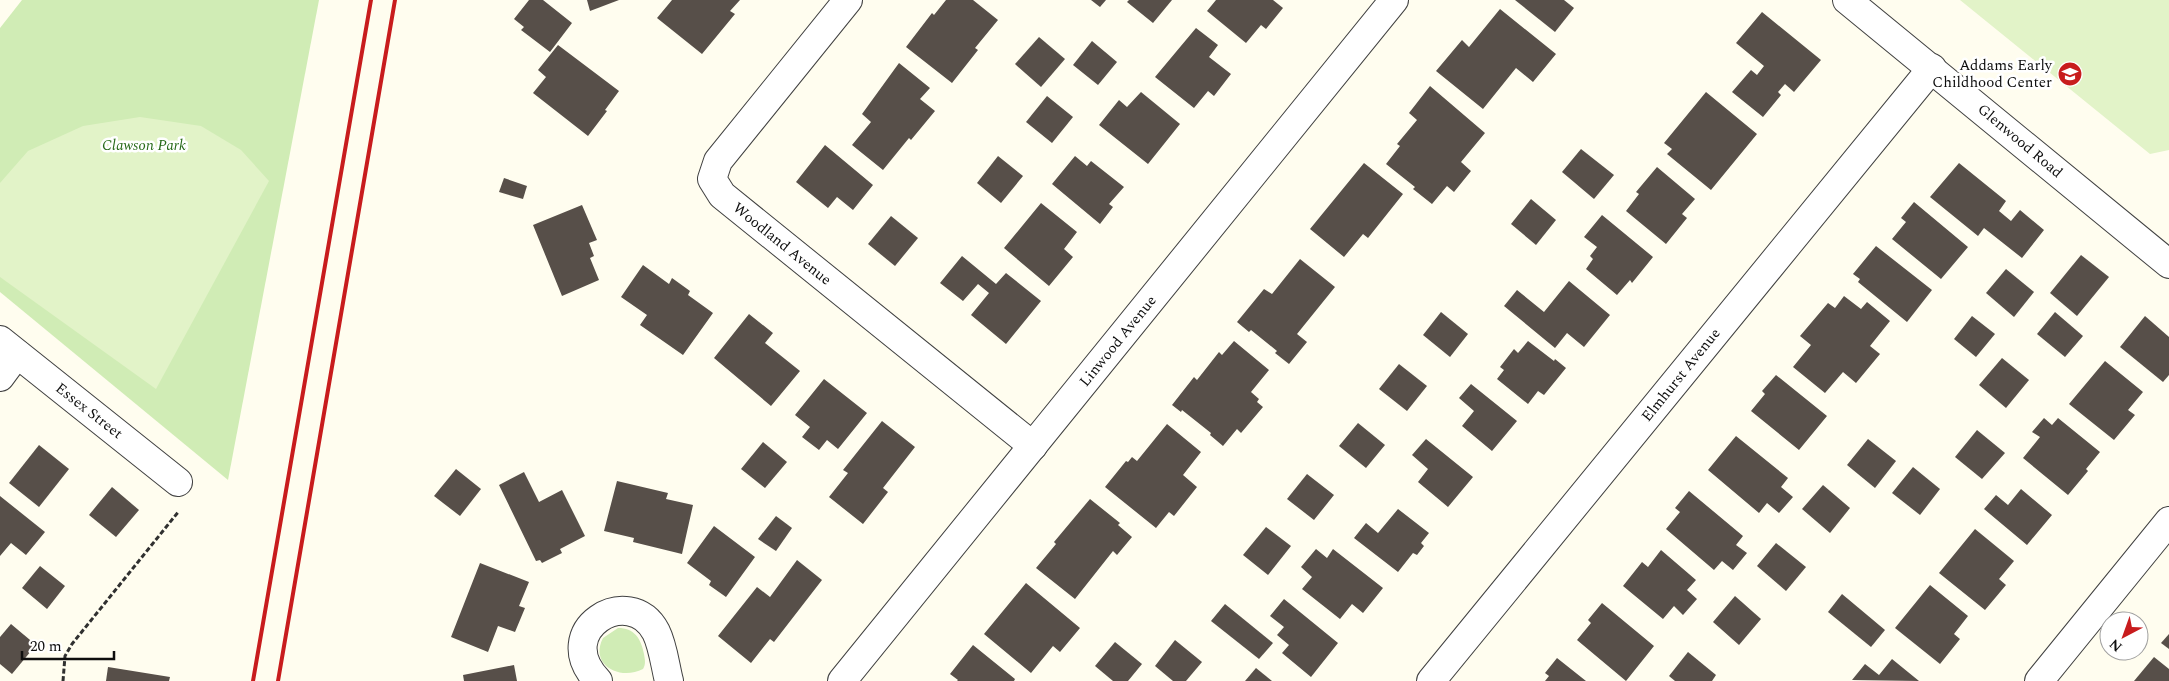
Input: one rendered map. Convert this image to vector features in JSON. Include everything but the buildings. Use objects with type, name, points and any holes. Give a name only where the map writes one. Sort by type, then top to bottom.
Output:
[{"type":"street","name":"Woodland Avenue","points":[[848,0],[718,161],[712,179],[722,195],[1033,446]]},
{"type":"street","name":"Linwood Avenue","points":[[842,681],[1394,0]]},
{"type":"street","name":"Glenwood Road","points":[[1847,0],[2169,264]]},
{"type":"street","name":"Elmhurst Avenue","points":[[1431,681],[1932,68]]},
{"type":"street","points":[[0,377],[9,347]]},
{"type":"street","name":"Essex Street","points":[[9,347],[178,482]]},
{"type":"street","points":[[2039,681],[2169,521]]},
{"type":"street","points":[[598,681],[584,664],[582,649],[584,636],[602,616],[613,612],[626,611],[635,613],[647,621],[656,632],[669,681]]},
{"type":"path","points":[[64,681],[65,656],[72,644],[180,510]]},
{"type":"green space","name":"Clawson Park","points":[[22,0],[319,0],[228,480],[0,292],[0,28]]},
{"type":"green space","points":[[1960,0],[2169,0],[2169,150],[2150,154]]},
{"type":"green space","points":[[140,117],[201,126],[241,150],[269,181],[156,389],[0,277],[0,183],[28,151],[83,126]]},
{"type":"green space","points":[[618,628],[624,628],[632,632],[639,639],[645,658],[643,669],[634,672],[617,672],[603,663],[600,656],[600,648],[603,638]]},
{"type":"railway","points":[[253,681],[371,0]]},
{"type":"railway","points":[[278,681],[395,0]]},
{"type":"place","name":"Addams Early Childhood Center","points":[[2070,74]]}]
